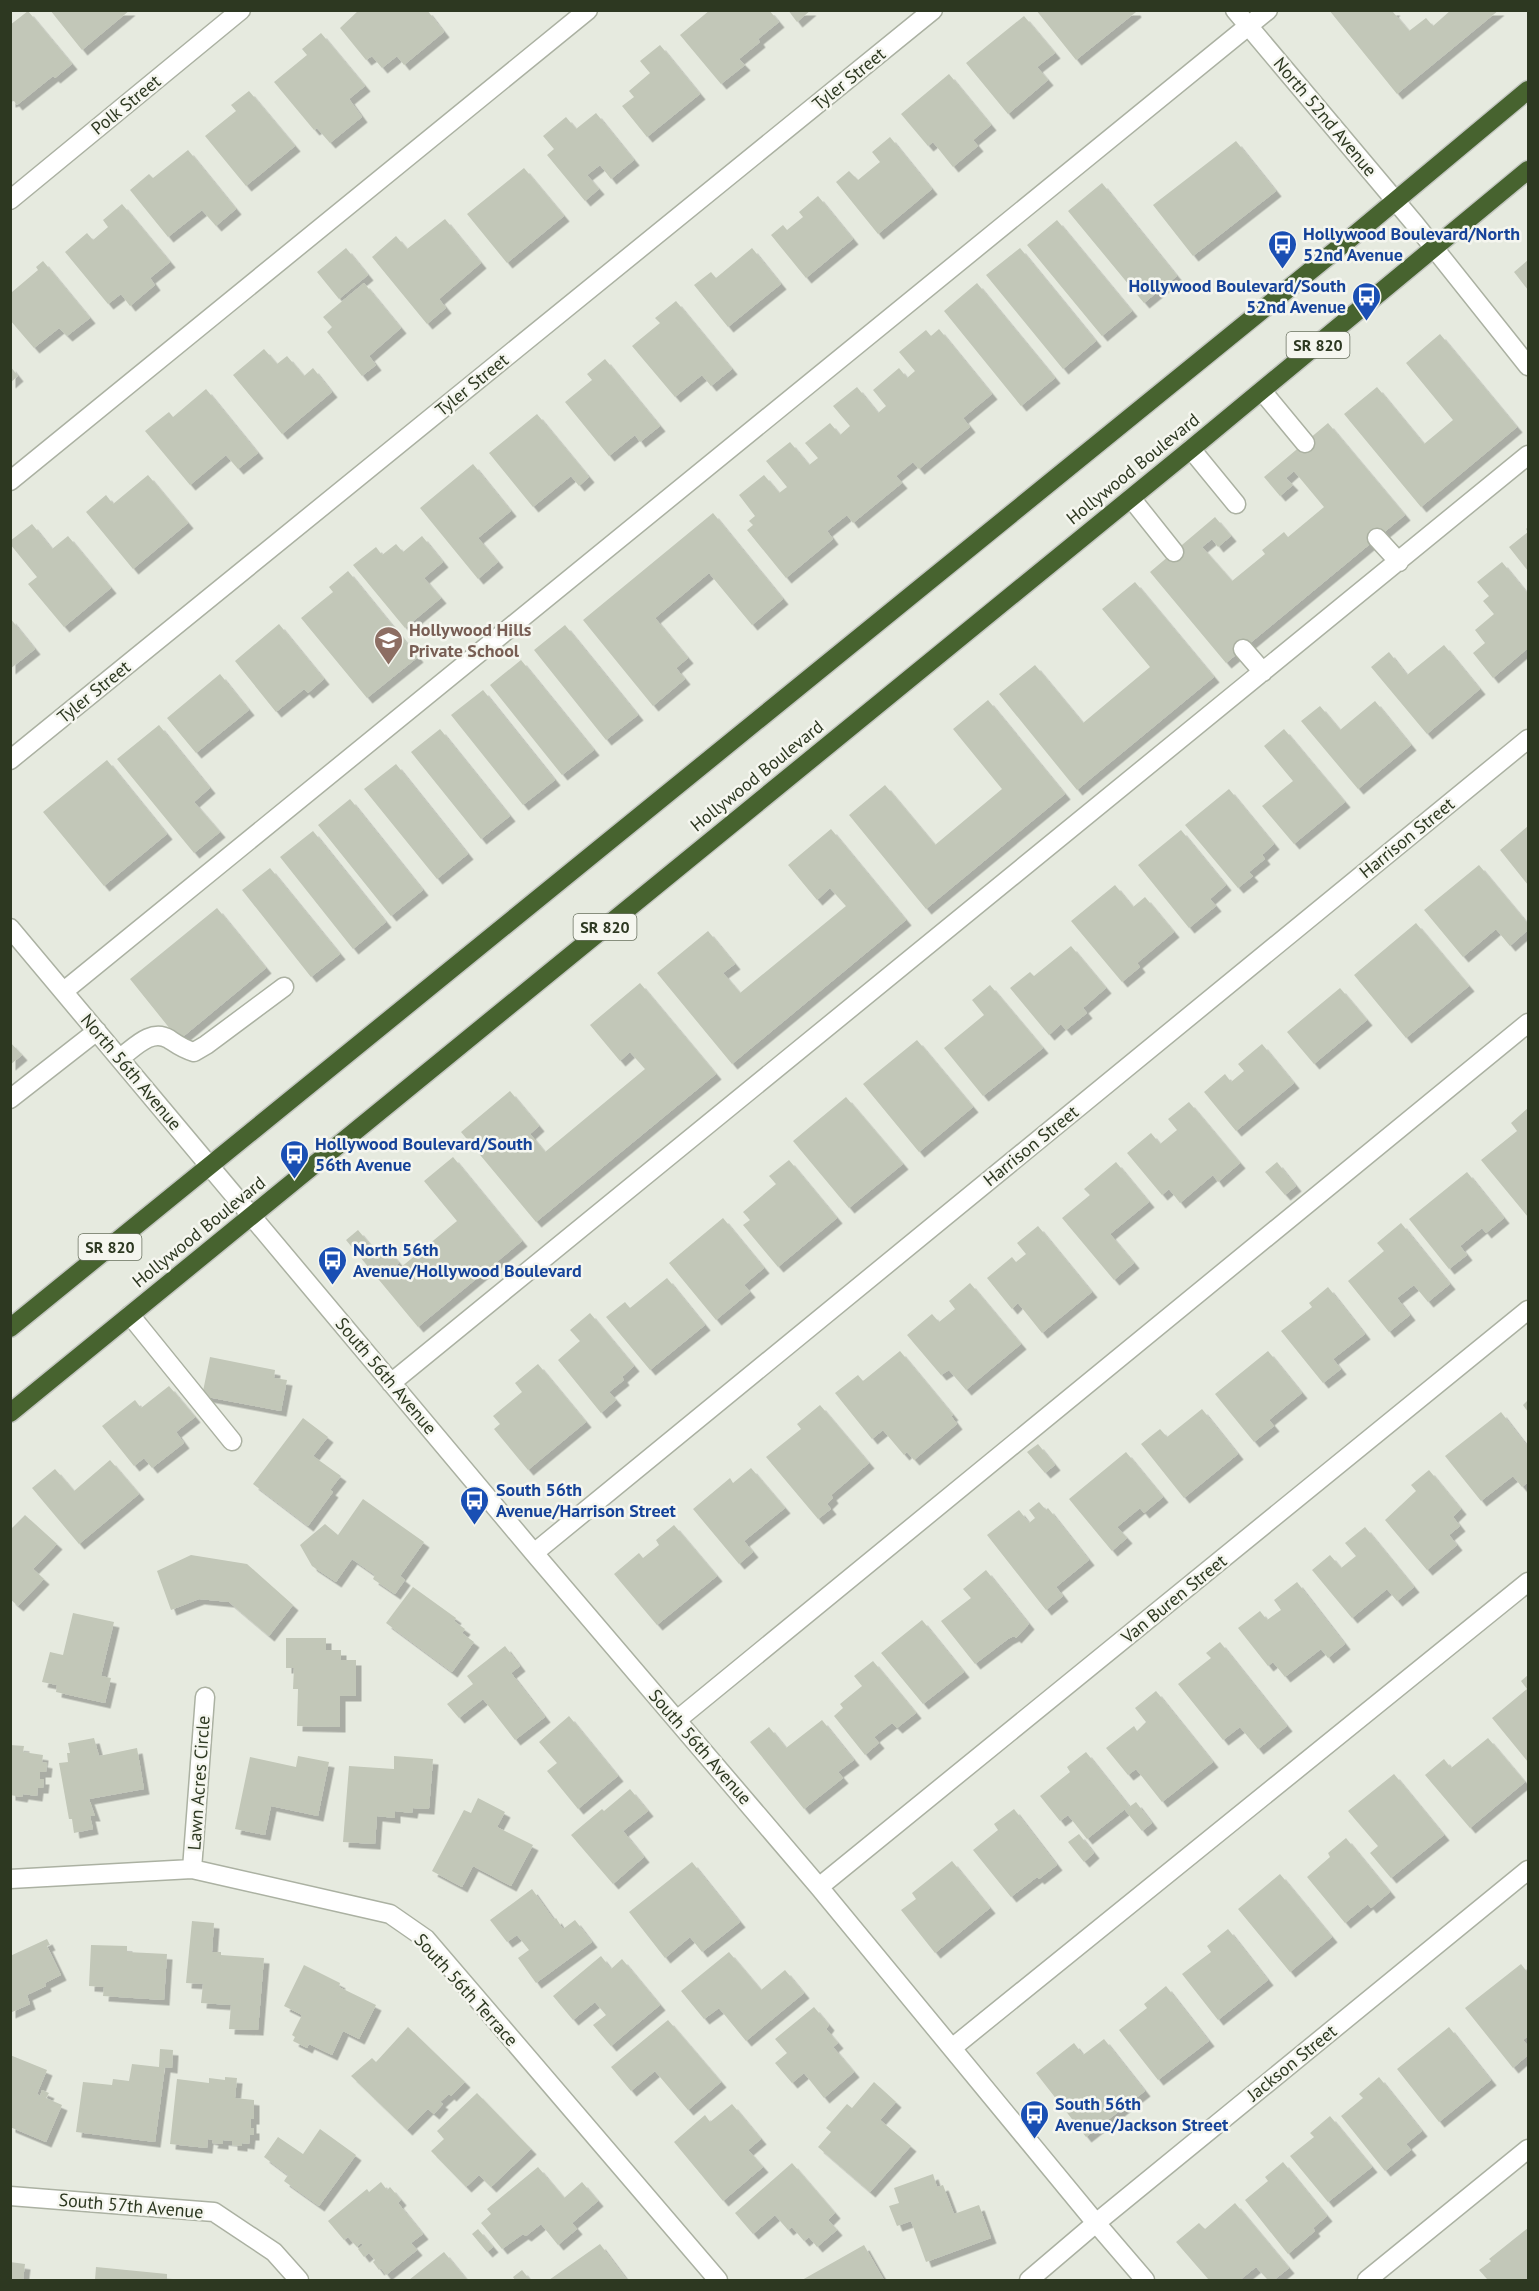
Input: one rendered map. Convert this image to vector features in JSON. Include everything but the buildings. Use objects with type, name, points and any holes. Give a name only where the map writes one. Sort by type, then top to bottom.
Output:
[{"type":"highway","name":"SR 820","points":[[10,1328],[1396,201],[1528,90]]},
{"type":"highway","name":"Hollywood Boulevard","points":[[10,1413],[1262,391],[1528,170]]},
{"type":"street","name":"Polk Street","points":[[10,200],[241,10]]},
{"type":"street","points":[[10,481],[588,10]]},
{"type":"street","name":"Tyler Street","points":[[10,760],[933,10]]},
{"type":"street","name":"North 52nd Avenue","points":[[1235,10],[1415,224],[1528,366]]},
{"type":"street","points":[[64,991],[1268,10]]},
{"type":"street","points":[[1262,391],[1305,443]]},
{"type":"street","points":[[1191,449],[1236,504]]},
{"type":"street","points":[[391,1383],[1528,455]]},
{"type":"street","points":[[1131,498],[1174,552]]},
{"type":"street","points":[[1377,538],[1399,562]]},
{"type":"street","points":[[1243,649],[1263,672]]},
{"type":"street","name":"Harrison Street","points":[[534,1553],[1528,739]]},
{"type":"street","name":"North 56th Avenue","points":[[10,928],[251,1216]]},
{"type":"street","points":[[120,1058],[150,1036],[157,1035],[167,1038],[182,1049],[194,1052],[284,987]]},
{"type":"street","points":[[677,1720],[1528,1023]]},
{"type":"street","points":[[10,1099],[97,1031]]},
{"type":"street","name":"South 56th Avenue","points":[[251,1216],[819,1887],[1145,2280]]},
{"type":"street","name":"Van Buren Street","points":[[819,1887],[1528,1310]]},
{"type":"street","points":[[130,1315],[232,1441]]},
{"type":"street","points":[[952,2048],[1528,1582]]},
{"type":"street","name":"Lawn Acres Circle","points":[[192,1869],[206,1697]]},
{"type":"street","name":"South 56th Terrace","points":[[10,1879],[192,1869],[390,1914],[426,1939],[718,2280]]},
{"type":"street","name":"Jackson Street","points":[[1029,2280],[1528,1870]]},
{"type":"street","points":[[1367,2280],[1528,2149]]},
{"type":"street","name":"South 57th Avenue","points":[[10,2196],[214,2212],[274,2252],[299,2280]]},
{"type":"place","name":"Hollywood Boulevard/North 52nd Avenue","points":[[1282,270]]},
{"type":"place","name":"Hollywood Boulevard/South 52nd Avenue","points":[[1367,322]]},
{"type":"place","name":"Hollywood Hills Private School","points":[[388,666]]},
{"type":"place","name":"Hollywood Boulevard/South 56th Avenue","points":[[294,1180]]},
{"type":"place","name":"North 56th Avenue/Hollywood Boulevard","points":[[332,1286]]},
{"type":"place","name":"South 56th Avenue/Harrison Street","points":[[475,1526]]},
{"type":"place","name":"South 56th Avenue/Jackson Street","points":[[1034,2140]]}]
